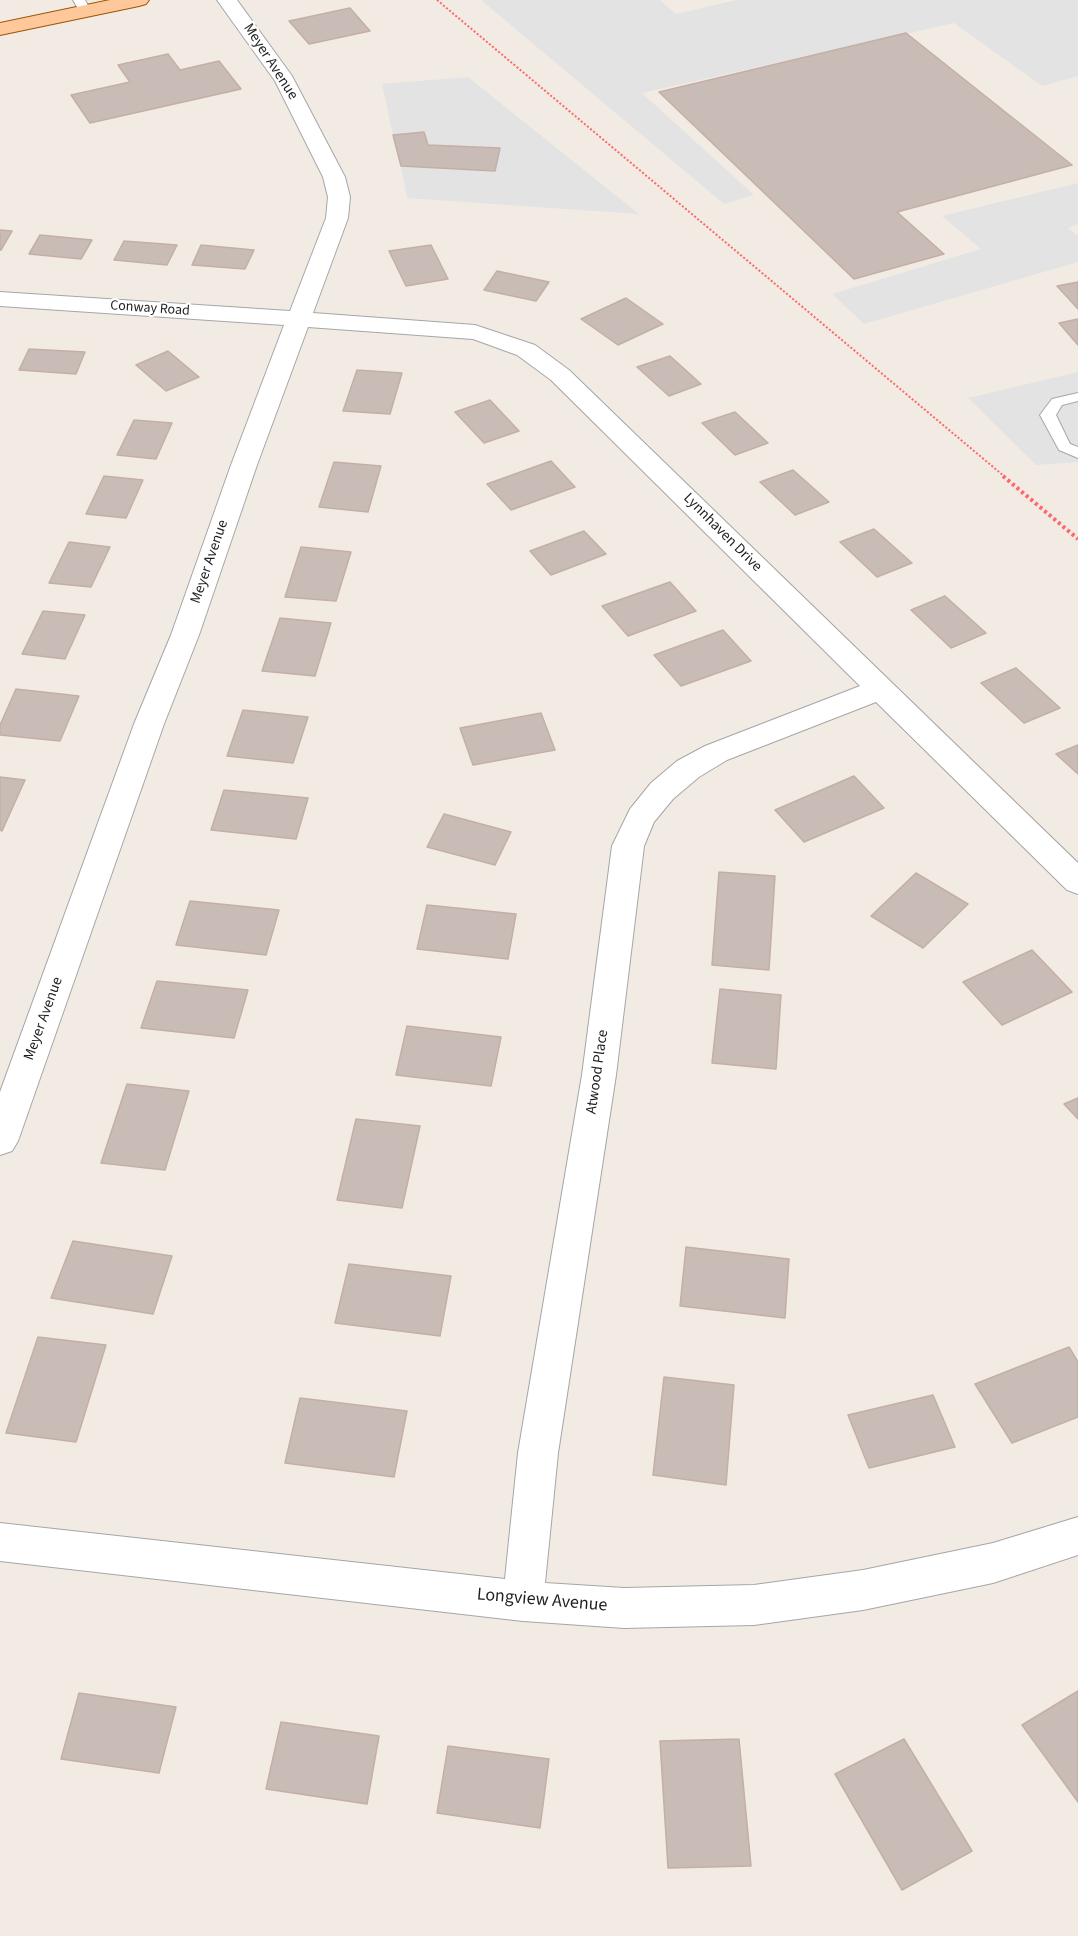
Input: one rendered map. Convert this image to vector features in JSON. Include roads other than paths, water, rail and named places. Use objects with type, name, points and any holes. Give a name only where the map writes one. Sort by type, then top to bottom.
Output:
[{"type":"main road","points":[[0,29],[82,5],[139,0]]},
{"type":"street","name":"Meyer Avenue","points":[[0,1141],[149,724],[185,635],[244,465],[337,218],[339,197],[334,177],[285,80],[227,0]]},
{"type":"street","name":"Conway Road","points":[[0,298],[300,319]]},
{"type":"street","name":"Lynnhaven Drive","points":[[300,319],[475,332],[526,350],[560,375],[1078,882]]},
{"type":"street","name":"Atwood Place","points":[[523,1601],[538,1453],[599,1075],[628,846],[641,817],[662,791],[688,769],[716,753],[880,688]]},
{"type":"street","name":"Longview Avenue","points":[[0,1542],[523,1601],[624,1608],[754,1605],[863,1590],[993,1563],[1078,1536]]},
{"type":"lane","points":[[1078,397],[1058,402],[1048,415],[1064,447],[1078,453]]}]
